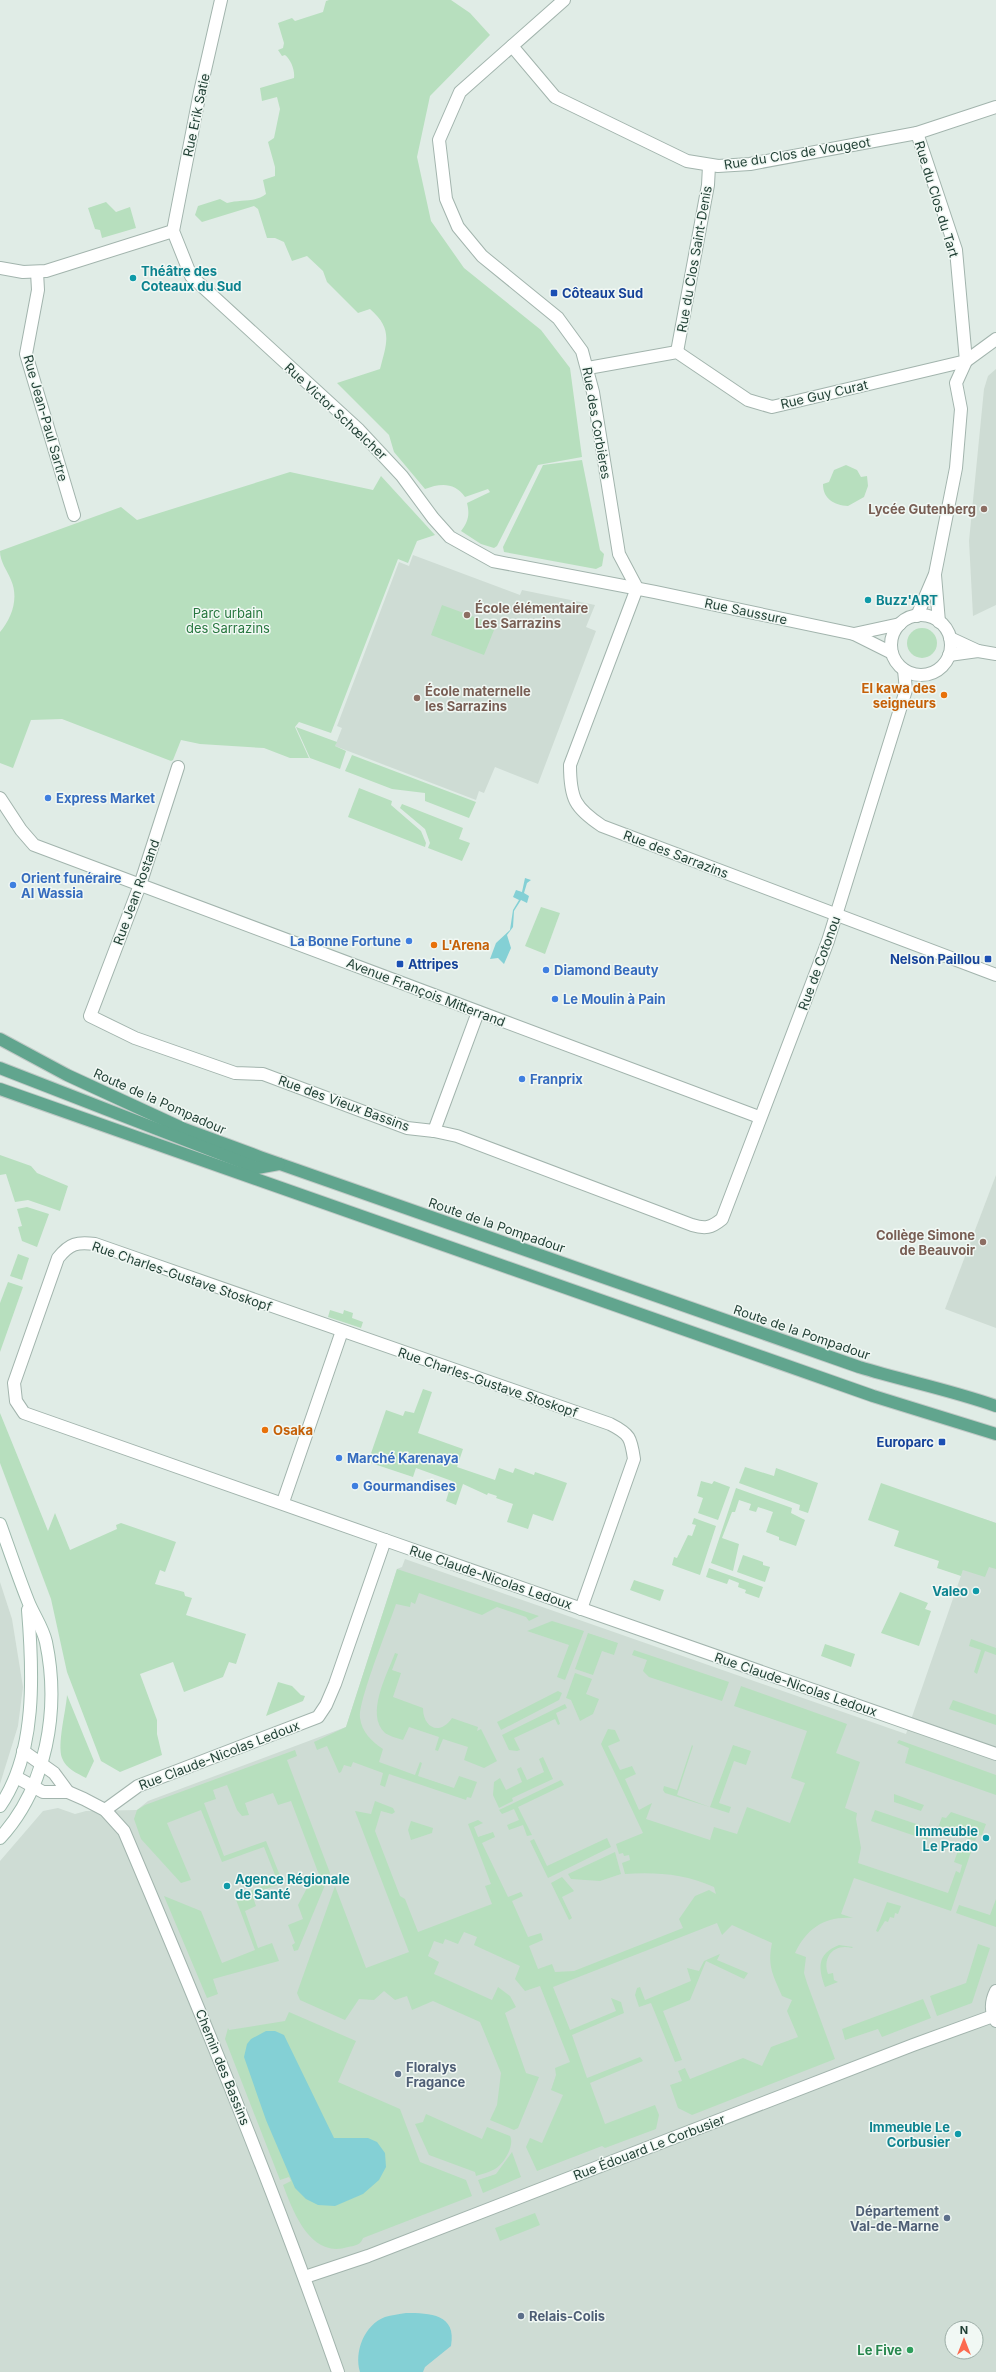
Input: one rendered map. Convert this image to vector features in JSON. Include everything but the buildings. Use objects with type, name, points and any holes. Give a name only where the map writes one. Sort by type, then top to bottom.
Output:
[{"type":"main road","name":"Route de la Pompadour","points":[[0,1039],[67,1075],[182,1128],[280,1164],[860,1367],[903,1380],[960,1393],[996,1406]]},
{"type":"main road","points":[[0,1068],[257,1168],[280,1164]]},
{"type":"main road","points":[[0,1089],[873,1396],[996,1434]]},
{"type":"street","name":"Rue Erik Satie","points":[[173,231],[200,92],[221,0]]},
{"type":"street","name":"Rue des Corbières","points":[[564,0],[460,92],[438,140],[446,199],[458,227],[482,256],[558,318],[579,346],[588,368],[619,554],[637,588]]},
{"type":"street","name":"Rue du Clos de Vougeot","points":[[512,46],[555,97],[687,161],[709,166],[750,164],[917,133],[996,107]]},
{"type":"street","name":"Rue du Clos du Tart","points":[[917,133],[956,250],[966,361]]},
{"type":"street","name":"Rue du Clos Saint-Denis","points":[[677,352],[708,184],[709,166]]},
{"type":"street","points":[[0,268],[37,272],[46,271],[173,231]]},
{"type":"street","name":"Rue Victor Schœlcher","points":[[173,231],[191,276],[360,430],[402,476],[433,518],[450,537],[493,561],[637,588]]},
{"type":"street","name":"Rue Jean-Paul Sartre","points":[[37,272],[38,290],[26,354],[74,515]]},
{"type":"street","name":"Rue Guy Curat","points":[[677,352],[748,400],[772,407],[966,361],[996,339]]},
{"type":"street","points":[[588,368],[677,352]]},
{"type":"street","points":[[918,616],[935,574],[956,468],[961,409],[956,383],[966,361]]},
{"type":"street","points":[[935,574],[939,622]]},
{"type":"street","name":"Rue Saussure","points":[[637,588],[854,634],[892,653]]},
{"type":"street","name":"Rue des Sarrazins","points":[[637,588],[570,765],[571,793],[583,813],[602,826],[996,975]]},
{"type":"street","points":[[924,675],[913,674],[904,670],[896,662],[892,653],[891,642],[894,632],[900,624],[908,618],[927,616],[939,622],[950,638],[978,651],[996,654]]},
{"type":"street","name":"Rue Saussure","points":[[854,634],[900,624]]},
{"type":"street","points":[[906,690],[924,675],[941,668],[949,655],[950,638]]},
{"type":"street","points":[[949,655],[978,651]]},
{"type":"street","name":"Rue de Cotonou","points":[[713,1227],[722,1219],[759,1117],[837,915],[906,690],[904,670]]},
{"type":"street","name":"Rue Jean Rostand","points":[[90,1016],[140,885],[178,767]]},
{"type":"street","name":"Avenue François Mitterrand","points":[[0,798],[20,830],[34,845],[759,1117]]},
{"type":"street","points":[[434,1130],[478,1012]]},
{"type":"street","name":"Rue des Vieux Bassins","points":[[90,1016],[135,1038],[236,1073],[263,1074],[407,1128],[434,1130],[457,1136],[692,1225],[702,1228],[713,1227]]},
{"type":"street","name":"Rue Charles-Gustave Stoskopf","points":[[385,1540],[283,1502],[24,1413],[16,1401],[14,1383],[58,1258],[65,1249],[79,1242],[95,1244],[610,1424],[625,1432],[632,1442],[634,1460],[581,1609]]},
{"type":"street","points":[[283,1502],[342,1331]]},
{"type":"street","points":[[0,1524],[28,1601],[46,1641],[51,1681],[48,1729],[42,1764],[35,1788],[21,1812],[0,1838]]},
{"type":"street","name":"Rue Claude-Nicolas Ledoux","points":[[105,1810],[138,1786],[318,1717],[326,1705],[335,1684],[385,1540],[996,1754]]},
{"type":"street","points":[[0,1806],[16,1777],[23,1751],[32,1690],[28,1601]]},
{"type":"street","name":"Chemin des Bassins","points":[[23,1751],[54,1773],[68,1792]]},
{"type":"street","name":"Chemin des Bassins","points":[[16,1777],[43,1792],[68,1792],[105,1810],[124,1831],[207,2026],[305,2277],[338,2372]]},
{"type":"street","points":[[995,2018],[992,2000],[996,1991]]},
{"type":"street","name":"Rue Édouard Le Corbusier","points":[[305,2277],[368,2256],[899,2051],[995,2018]]},
{"type":"shaded area","name":"Lycée Gutenberg","points":[[996,369],[996,605],[973,616],[969,541],[984,389],[988,376]]},
{"type":"shaded area","points":[[413,555],[520,595],[522,590],[595,605],[586,627],[596,631],[538,784],[495,767],[484,793],[479,791],[476,800],[335,746],[342,728],[337,726],[399,562],[409,566]]},
{"type":"shaded area","name":"Collège Simone de Beauvoir","points":[[996,1175],[996,1328],[945,1309]]},
{"type":"shaded area","points":[[981,1518],[996,1523],[996,2372],[0,2372],[0,1861],[43,1811],[58,1808],[75,1814],[86,1811],[137,1810],[148,1801],[346,1727],[397,1569],[402,1567],[405,1559],[906,1734]]},
{"type":"shaded area","points":[[0,1582],[12,1619],[23,1687],[18,1726],[0,1784]]},
{"type":"green space","points":[[451,0],[470,13],[490,35],[430,96],[417,157],[431,221],[464,268],[541,330],[570,368],[582,457],[538,465],[497,546],[494,548],[481,544],[461,531],[468,518],[467,503],[490,492],[488,489],[465,497],[457,489],[447,485],[425,489],[394,452],[389,435],[337,383],[380,369],[385,351],[386,336],[382,323],[377,316],[370,309],[358,313],[327,282],[323,271],[307,256],[292,261],[284,242],[275,238],[267,238],[258,209],[254,206],[202,222],[195,215],[198,206],[220,199],[227,203],[257,199],[266,194],[263,180],[275,176],[275,167],[268,142],[274,138],[280,109],[277,97],[262,101],[260,88],[294,78],[291,62],[285,55],[282,56],[278,50],[283,48],[284,43],[278,23],[292,18],[295,21],[323,12],[326,1]]},
{"type":"green space","points":[[106,202],[116,212],[130,207],[136,228],[102,238],[100,230],[95,229],[88,208]]},
{"type":"green space","points":[[582,460],[600,550],[604,554],[602,566],[596,569],[504,552],[503,547],[543,465]]},
{"type":"green space","points":[[846,465],[857,470],[861,477],[867,476],[868,486],[864,497],[848,506],[834,503],[830,500],[825,494],[823,484],[829,482],[834,470]]},
{"type":"green space","name":"Parc urbain des Sarrazins","points":[[290,472],[373,490],[381,476],[435,535],[417,541],[408,563],[398,559],[331,733],[299,722],[295,727],[309,758],[290,758],[264,748],[200,744],[181,740],[173,760],[171,761],[62,719],[31,720],[13,768],[0,763],[0,632],[11,614],[14,594],[11,580],[1,559],[0,551],[121,507],[137,520]]},
{"type":"green space","points":[[442,605],[496,625],[484,655],[431,635]]},
{"type":"green space","points":[[922,628],[932,633],[937,643],[932,653],[922,658],[912,653],[907,643],[912,633]]},
{"type":"green space","points":[[296,727],[337,742],[335,746],[346,751],[340,769],[310,758]]},
{"type":"green space","points":[[352,755],[476,802],[469,818],[425,801],[425,793],[392,789],[345,771]]},
{"type":"green space","points":[[359,788],[392,801],[391,805],[421,831],[426,843],[425,847],[348,817]]},
{"type":"green space","points":[[402,804],[463,828],[459,839],[470,843],[462,861],[428,848],[430,843],[425,829],[400,808]]},
{"type":"green space","points":[[541,907],[560,913],[545,954],[525,946]]},
{"type":"green space","points":[[0,1155],[31,1166],[37,1173],[68,1186],[60,1211],[28,1200],[15,1202],[6,1174],[0,1175]]},
{"type":"green space","points":[[27,1207],[49,1214],[37,1247],[22,1241],[18,1227],[22,1226],[17,1209]]},
{"type":"green space","points":[[18,1254],[29,1258],[22,1280],[10,1276]]},
{"type":"green space","points":[[8,1282],[23,1287],[0,1352],[0,1303]]},
{"type":"green space","points":[[330,1310],[343,1314],[344,1310],[353,1313],[352,1318],[363,1322],[361,1328],[328,1317]]},
{"type":"green space","points":[[423,1389],[432,1392],[418,1433],[463,1449],[457,1467],[495,1480],[499,1468],[513,1473],[515,1468],[534,1475],[535,1472],[567,1483],[553,1521],[533,1514],[528,1529],[507,1522],[513,1504],[496,1498],[497,1496],[488,1493],[487,1495],[463,1484],[456,1505],[446,1501],[452,1481],[416,1468],[413,1477],[368,1462],[386,1410],[403,1416],[405,1411],[414,1413]]},
{"type":"green space","points":[[0,1413],[48,1531],[55,1513],[70,1550],[117,1529],[116,1525],[121,1523],[176,1542],[165,1572],[160,1570],[155,1584],[184,1592],[185,1596],[192,1598],[186,1615],[246,1634],[236,1664],[229,1662],[223,1677],[184,1692],[173,1662],[140,1674],[157,1720],[157,1734],[162,1755],[120,1772],[101,1761],[67,1672],[51,1599],[0,1463]]},
{"type":"green space","points":[[745,1467],[774,1476],[776,1468],[818,1483],[808,1513],[799,1510],[800,1505],[739,1483]]},
{"type":"green space","points":[[701,1481],[712,1484],[714,1481],[730,1487],[718,1520],[698,1513],[703,1498],[697,1496]]},
{"type":"green space","points":[[881,1483],[996,1523],[996,1569],[989,1567],[985,1577],[963,1570],[961,1576],[937,1568],[939,1561],[894,1546],[899,1531],[868,1520]]},
{"type":"green space","points":[[736,1488],[792,1508],[791,1513],[805,1520],[796,1546],[779,1540],[779,1537],[766,1532],[773,1512],[758,1507],[756,1512],[749,1510],[751,1504],[739,1500],[735,1512],[732,1512],[722,1538],[739,1544],[733,1571],[711,1563]]},
{"type":"green space","points":[[694,1518],[716,1526],[700,1575],[672,1565],[674,1557],[677,1558],[688,1535],[692,1536],[696,1525],[692,1524]]},
{"type":"green space","points":[[743,1555],[763,1562],[763,1565],[770,1567],[765,1582],[737,1572]]},
{"type":"green space","points":[[709,1568],[763,1587],[759,1598],[745,1593],[746,1590],[738,1587],[739,1583],[729,1579],[727,1584],[706,1577]]},
{"type":"green space","points":[[397,1569],[539,1616],[529,1621],[526,1617],[497,1607],[482,1615],[419,1593],[415,1604],[411,1602],[410,1607],[396,1604],[364,1696],[360,1718],[361,1723],[368,1736],[383,1749],[379,1762],[415,1775],[420,1762],[422,1763],[418,1776],[454,1788],[459,1776],[477,1782],[471,1798],[467,1797],[466,1800],[389,1774],[385,1787],[380,1785],[383,1773],[353,1762],[351,1767],[344,1765],[339,1773],[327,1746],[317,1750],[314,1742],[346,1727]]},
{"type":"green space","points":[[634,1580],[664,1590],[660,1601],[630,1590]]},
{"type":"green space","points":[[900,1592],[928,1603],[925,1609],[931,1611],[919,1646],[881,1633]]},
{"type":"green space","points":[[552,1621],[584,1631],[565,1680],[557,1677],[569,1645],[527,1631]]},
{"type":"green space","points":[[588,1633],[618,1643],[614,1655],[602,1651],[593,1675],[575,1669]]},
{"type":"green space","points":[[971,1639],[996,1648],[996,1655],[985,1651],[977,1674],[974,1672],[981,1650],[969,1646]]},
{"type":"green space","points":[[825,1644],[855,1654],[851,1667],[821,1656]]},
{"type":"green space","points":[[634,1650],[729,1682],[722,1701],[649,1677],[643,1671],[647,1660],[632,1655]]},
{"type":"green space","points":[[395,1653],[398,1654],[392,1670],[401,1673],[393,1697],[423,1708],[426,1721],[433,1727],[442,1727],[452,1718],[478,1727],[477,1731],[481,1729],[497,1761],[484,1768],[464,1760],[468,1747],[443,1739],[438,1751],[435,1750],[439,1737],[409,1727],[403,1740],[385,1733],[379,1725],[377,1705],[383,1683]]},
{"type":"green space","points":[[575,1673],[592,1679],[586,1694],[599,1699],[593,1714],[580,1721],[571,1700],[566,1698]]},
{"type":"green space","points":[[278,1682],[292,1686],[301,1695],[305,1696],[303,1701],[266,1716]]},
{"type":"green space","points":[[741,1686],[847,1724],[836,1753],[860,1762],[845,1808],[857,1813],[856,1819],[861,1848],[858,1863],[948,1893],[956,1871],[960,1873],[962,1865],[954,1862],[961,1842],[973,1846],[951,1911],[854,1878],[841,1914],[853,1918],[834,1919],[818,1925],[811,1930],[800,1944],[795,1953],[806,1957],[804,1973],[835,2059],[692,2115],[678,2108],[670,2085],[682,2081],[678,2071],[685,2068],[690,2079],[743,2058],[762,2066],[771,2047],[798,2037],[787,2011],[792,2000],[782,1996],[772,1970],[770,1958],[772,1943],[732,1925],[722,1935],[717,1923],[553,1987],[570,2030],[616,2011],[611,1998],[621,2002],[624,2013],[572,2035],[587,2078],[640,2057],[643,2061],[590,2083],[605,2124],[655,2105],[659,2115],[656,2129],[605,2148],[602,2146],[537,2171],[526,2147],[530,2138],[542,2143],[563,2095],[551,2090],[556,2075],[555,2068],[570,2062],[540,1986],[525,1991],[515,1979],[520,1966],[474,1945],[477,1937],[464,1932],[458,1944],[445,1939],[443,1944],[434,1941],[428,1956],[439,1962],[434,1974],[492,2000],[498,1987],[510,1996],[516,2007],[505,2013],[526,2073],[539,2077],[518,2128],[514,2130],[490,2120],[497,2105],[501,2073],[480,2022],[433,2001],[412,2010],[407,1996],[395,2000],[384,1991],[374,2000],[359,1999],[345,2020],[300,2000],[297,1993],[335,1886],[366,1968],[409,1952],[355,1811],[371,1814],[375,1801],[393,1808],[395,1812],[392,1814],[381,1811],[375,1831],[400,1896],[405,1899],[418,1932],[492,1904],[485,1886],[491,1884],[468,1824],[478,1820],[483,1823],[474,1827],[478,1837],[493,1832],[495,1837],[482,1843],[508,1897],[521,1892],[523,1896],[512,1901],[528,1937],[541,1933],[543,1940],[529,1946],[538,1969],[552,1964],[555,1972],[574,1971],[683,1928],[679,1919],[695,1896],[709,1890],[716,1894],[714,1887],[692,1879],[670,1875],[648,1873],[625,1874],[622,1863],[630,1860],[629,1855],[624,1856],[623,1853],[619,1854],[616,1844],[643,1833],[601,1744],[608,1729],[615,1730],[620,1741],[608,1746],[620,1770],[632,1766],[636,1774],[625,1779],[639,1810],[652,1803],[646,1819],[710,1840],[714,1827],[737,1834],[747,1807],[790,1823],[805,1783],[791,1778],[807,1731],[734,1706]]},
{"type":"green space","points":[[558,1691],[562,1693],[559,1700],[501,1730],[497,1722]]},
{"type":"green space","points":[[67,1695],[94,1761],[86,1778],[69,1768],[62,1758],[61,1736]]},
{"type":"green space","points":[[953,1700],[996,1715],[996,1725],[949,1709]]},
{"type":"green space","points":[[565,1704],[567,1708],[556,1713],[560,1724],[558,1725],[555,1719],[514,1738],[520,1750],[509,1750],[502,1735]]},
{"type":"green space","points":[[899,1740],[996,1775],[996,1795],[905,1763],[909,1748],[897,1743]]},
{"type":"green space","points":[[692,1745],[693,1746],[677,1795],[710,1807],[733,1745],[751,1751],[746,1765],[734,1761],[719,1803],[731,1807],[729,1813],[665,1793],[663,1790],[664,1786],[677,1790]]},
{"type":"green space","points":[[295,1750],[297,1756],[287,1760],[330,1873],[298,1950],[294,1951],[292,1945],[295,1943],[288,1925],[303,1919],[298,1905],[308,1886],[321,1880],[291,1801],[278,1805],[273,1793],[245,1803],[249,1815],[242,1816],[237,1810],[227,1785],[213,1790],[216,1799],[204,1803],[224,1856],[266,1841],[283,1883],[252,1894],[256,1906],[245,1911],[258,1948],[272,1943],[279,1961],[213,1979],[218,1994],[207,1998],[164,1896],[201,1911],[222,1963],[255,1950],[235,1897],[277,1880],[264,1847],[222,1862],[201,1810],[167,1823],[191,1880],[181,1883],[141,1839],[134,1819],[137,1810],[145,1805]]},
{"type":"green space","points":[[543,1757],[553,1779],[512,1798],[513,1801],[499,1808],[493,1795],[494,1782],[500,1778],[506,1790],[522,1782],[517,1769],[521,1767],[527,1780],[544,1772],[539,1759]]},
{"type":"green space","points":[[561,1780],[564,1785],[518,1807],[532,1835],[527,1836],[523,1825],[509,1830],[507,1825],[519,1820],[514,1809],[502,1814],[499,1810]]},
{"type":"green space","points":[[894,1794],[924,1805],[921,1811],[894,1802]]},
{"type":"green space","points":[[875,1810],[931,1829],[927,1840],[871,1821]]},
{"type":"green space","points":[[951,1812],[986,1824],[982,1835],[977,1836],[975,1841],[938,1828],[942,1817],[946,1818]]},
{"type":"green space","points":[[411,1821],[433,1828],[432,1833],[411,1840],[408,1830]]},
{"type":"green space","points":[[607,1838],[611,1847],[548,1878],[530,1841],[534,1839],[547,1866]]},
{"type":"green space","points":[[615,1852],[621,1874],[600,1881],[571,1879],[568,1874]]},
{"type":"green space","points":[[562,1877],[574,1891],[562,1897],[572,1918],[569,1920],[551,1883]]},
{"type":"green space","points":[[996,1899],[996,1927],[956,1913],[959,1905],[990,1915]]},
{"type":"green space","points":[[887,1902],[901,1906],[898,1914],[895,1913],[894,1918],[890,1917],[888,1922],[885,1921],[878,1932],[876,1931]]},
{"type":"green space","points":[[978,1944],[990,1948],[972,2003],[937,2016],[930,1996],[966,1983]]},
{"type":"green space","points":[[839,1945],[853,1947],[835,1950],[828,1957],[828,1974],[833,1973],[834,1980],[838,1982],[825,1987],[821,1973],[821,1962],[827,1953]]},
{"type":"green space","points":[[720,1954],[717,1960],[748,1973],[744,1979],[706,1961],[690,2000],[663,2011],[682,2060],[675,2062],[651,2003],[639,2007],[635,1995],[637,1988],[640,1987],[645,2000],[691,1981],[687,1968],[699,1971],[704,1961]]},
{"type":"green space","points":[[923,1999],[931,2018],[882,2037],[878,2029],[845,2040],[842,2029]]},
{"type":"green space","points":[[289,2012],[356,2041],[338,2082],[400,2109],[420,2162],[466,2180],[472,2196],[363,2238],[359,2244],[355,2246],[335,2249],[323,2246],[313,2240],[298,2219],[283,2185],[291,2181],[289,2177],[280,2180],[225,2039],[228,2028],[229,2030],[285,2021]]},
{"type":"green space","points":[[426,2114],[482,2139],[487,2127],[510,2136],[511,2144],[508,2154],[498,2167],[476,2176],[475,2172],[429,2155],[415,2124],[423,2122]]},
{"type":"green space","points":[[512,2152],[521,2177],[483,2193],[478,2180],[496,2174]]},
{"type":"green space","points":[[535,2213],[540,2225],[500,2241],[495,2228]]},
{"type":"water","points":[[525,878],[531,880],[527,883],[524,893],[529,896],[527,903],[521,900],[514,911],[513,927],[507,935],[511,948],[504,964],[498,958],[490,959],[496,943],[510,930],[513,910],[519,900],[513,897],[516,890],[522,892]]},
{"type":"water","points":[[266,2031],[275,2031],[284,2035],[334,2138],[368,2138],[377,2142],[385,2153],[386,2167],[379,2180],[363,2194],[335,2206],[318,2205],[306,2199],[295,2188],[266,2120],[244,2057],[247,2044],[251,2039]]},
{"type":"water","points":[[406,2313],[432,2315],[446,2321],[450,2327],[452,2335],[451,2346],[425,2367],[423,2372],[360,2372],[358,2356],[362,2340],[371,2326],[385,2317]]},
{"type":"place","name":"Théâtre des Coteaux du Sud","points":[[133,278]]},
{"type":"place","name":"Côteaux Sud","points":[[554,293]]},
{"type":"place","name":"Lycée Gutenberg","points":[[984,509]]},
{"type":"place","name":"Buzz'ART","points":[[868,600]]},
{"type":"place","name":"École élémentaire Les Sarrazins","points":[[467,615]]},
{"type":"place","name":"El kawa des seigneurs","points":[[944,695]]},
{"type":"place","name":"École maternelle les Sarrazins","points":[[417,698]]},
{"type":"place","name":"Express Market","points":[[48,798]]},
{"type":"place","name":"Orient funéraire Al Wassia","points":[[13,885]]},
{"type":"place","name":"La Bonne Fortune","points":[[409,941]]},
{"type":"place","name":"L'Arena","points":[[434,945]]},
{"type":"place","name":"Nelson Paillou","points":[[988,959]]},
{"type":"place","name":"Attripes","points":[[400,964]]},
{"type":"place","name":"Diamond Beauty","points":[[546,970]]},
{"type":"place","name":"Le Moulin à Pain","points":[[555,999]]},
{"type":"place","name":"Franprix","points":[[522,1079]]},
{"type":"place","name":"Collège Simone de Beauvoir","points":[[983,1242]]},
{"type":"place","name":"Osaka","points":[[265,1430]]},
{"type":"place","name":"Europarc","points":[[942,1442]]},
{"type":"place","name":"Marché Karenaya","points":[[339,1458]]},
{"type":"place","name":"Gourmandises","points":[[355,1486]]},
{"type":"place","name":"Valeo","points":[[976,1591]]},
{"type":"place","name":"Immeuble Le Prado","points":[[986,1838]]},
{"type":"place","name":"Agence Régionale de Santé","points":[[227,1886]]},
{"type":"place","name":"Floralys Fragance","points":[[398,2074]]},
{"type":"place","name":"Immeuble Le Corbusier","points":[[958,2134]]},
{"type":"place","name":"Département Val-de-Marne","points":[[947,2218]]},
{"type":"place","name":"Relais-Colis","points":[[521,2316]]},
{"type":"place","name":"Le Five","points":[[910,2350]]}]
